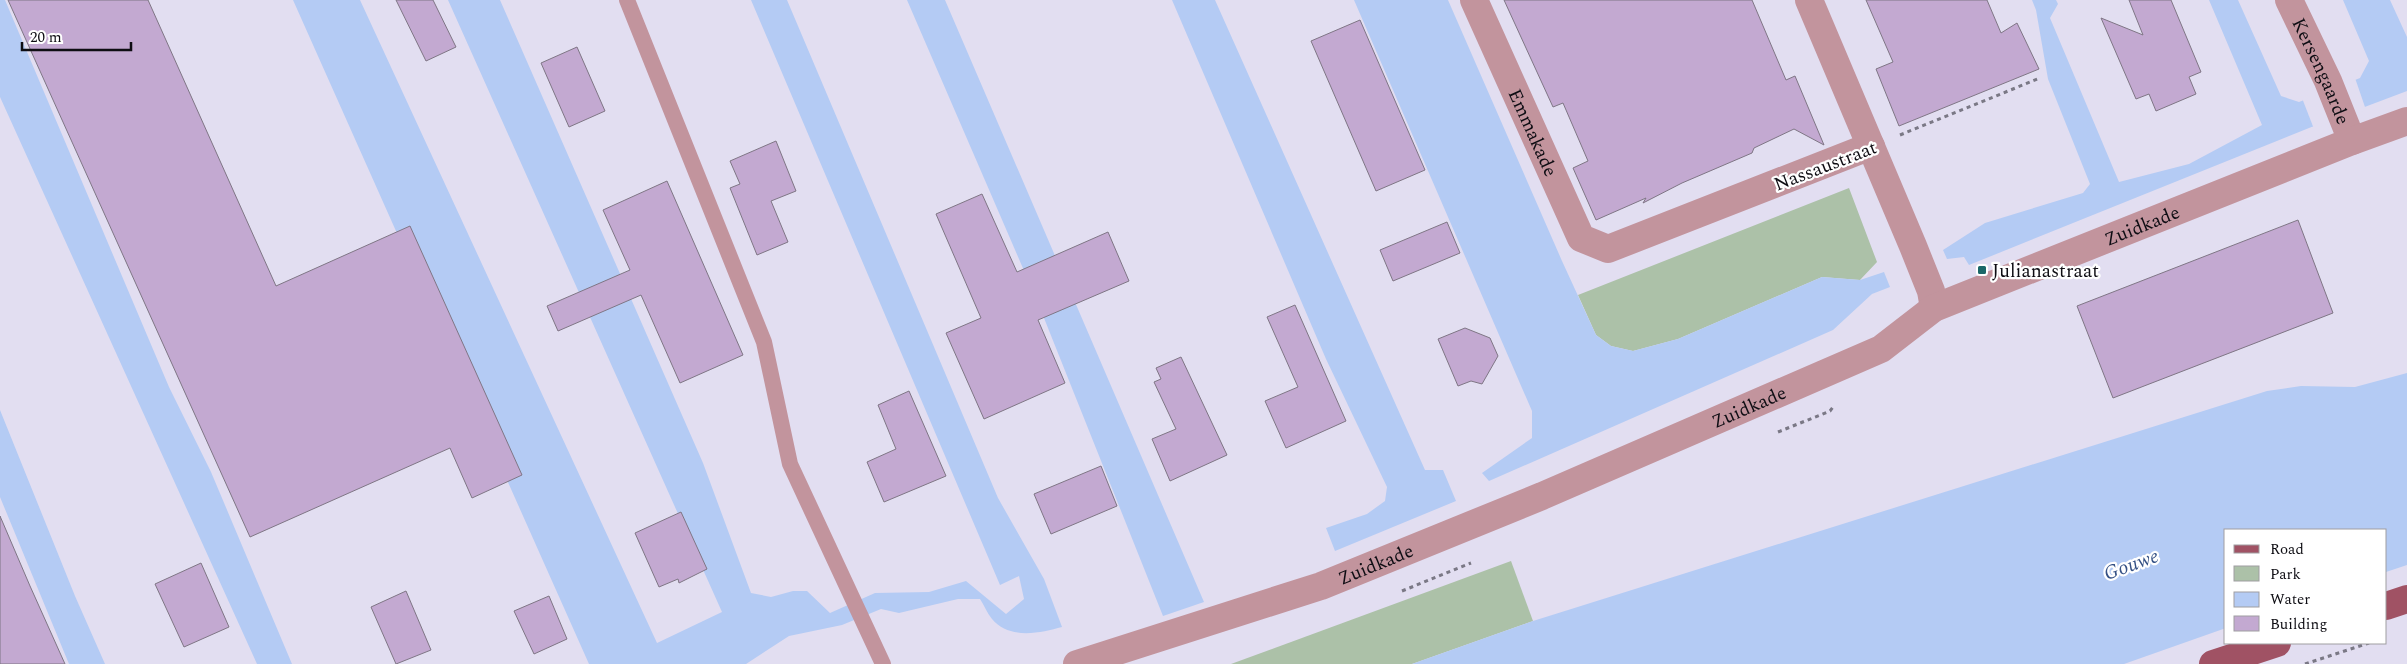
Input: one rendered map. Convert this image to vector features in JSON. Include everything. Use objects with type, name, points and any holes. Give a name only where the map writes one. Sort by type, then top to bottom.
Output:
[{"type":"main road","points":[[2387,606],[2407,599]]},
{"type":"main road","points":[[2213,664],[2273,644]]},
{"type":"street","name":"Emmakade","points":[[1474,0],[1581,238],[1608,249]]},
{"type":"street","points":[[1809,0],[1871,146],[1932,300]]},
{"type":"street","name":"Kersengaarde","points":[[2290,0],[2328,81],[2348,131]]},
{"type":"street","name":"Zuidkade","points":[[1078,664],[1321,586],[1542,496],[1881,349],[1932,300],[2348,131],[2407,121]]},
{"type":"street","name":"Nassaustraat","points":[[1608,249],[1871,146]]},
{"type":"lane","points":[[627,0],[764,342],[790,464],[883,664]]},
{"type":"path","name":"Nassaustraat","points":[[1871,146],[2040,78]]},
{"type":"path","points":[[2305,664],[2366,644]]},
{"type":"green space","points":[[1849,188],[1877,262],[1860,280],[1822,277],[1678,339],[1633,351],[1611,346],[1596,335],[1578,295]]},
{"type":"green space","points":[[1511,561],[1533,621],[1412,664],[1231,664]]},
{"type":"water","points":[[0,0],[5,0],[169,387],[211,472],[292,664],[257,664],[0,97]]},
{"type":"water","points":[[293,0],[360,0],[657,643],[722,612],[448,0],[500,0],[703,463],[751,593],[771,597],[793,591],[807,591],[830,613],[875,593],[929,592],[966,581],[1006,614],[1024,599],[1019,576],[1000,585],[751,0],[787,0],[998,498],[1044,579],[1062,627],[1035,633],[1007,630],[999,626],[992,619],[980,599],[958,599],[899,613],[881,609],[842,625],[789,636],[746,664],[589,664]]},
{"type":"water","points":[[907,0],[945,0],[1204,602],[1163,616],[1038,303]]},
{"type":"water","points":[[1172,0],[1215,0],[1425,470],[1443,470],[1456,501],[1335,551],[1326,528],[1367,514],[1385,501],[1387,487],[1326,359]]},
{"type":"water","points":[[1354,0],[1448,0],[1596,335],[1611,346],[1633,351],[1678,339],[1822,277],[1860,280],[1884,272],[1890,287],[1872,294],[1833,330],[1489,481],[1482,473],[1532,438],[1532,411]]},
{"type":"water","points":[[2032,0],[2056,0],[2058,4],[2050,18],[2119,182],[2189,164],[2262,125],[2209,0],[2238,0],[2281,96],[2299,102],[2360,78],[2369,61],[2343,0],[2390,0],[2407,37],[2407,91],[2309,128],[1969,265],[1964,257],[1947,259],[1943,250],[1985,223],[2083,193],[2090,184],[2048,79],[2036,10]]},
{"type":"water","name":"Gouwe","points":[[2407,373],[2407,565],[2387,572],[2387,529],[2224,529],[2224,629],[2124,664],[1412,664],[1533,621],[2267,391],[2301,386],[2355,387]]},
{"type":"water","points":[[0,410],[75,596],[105,664],[69,664],[0,497]]},
{"type":"pier","points":[[2355,78],[2366,110],[2314,129],[2302,98]]},
{"type":"building","points":[[8,0],[148,0],[276,286],[410,226],[522,475],[472,498],[450,448],[250,537]]},
{"type":"building","points":[[396,0],[433,0],[456,47],[426,61]]},
{"type":"building","points":[[1504,0],[1752,0],[1786,80],[1795,76],[1824,145],[1794,129],[1754,148],[1752,153],[1682,183],[1643,203],[1646,198],[1596,220],[1573,168],[1588,161],[1563,103],[1553,107]]},
{"type":"building","points":[[1866,0],[1987,0],[2001,33],[2017,23],[2039,69],[1899,126],[1876,69],[1893,62]]},
{"type":"building","points":[[2129,0],[2171,0],[2201,72],[2189,77],[2196,94],[2156,111],[2149,94],[2136,99],[2101,18],[2143,35]]},
{"type":"building","points":[[1360,20],[1425,170],[1376,191],[1311,41]]},
{"type":"building","points":[[577,47],[605,111],[569,127],[541,63]]},
{"type":"building","points":[[776,141],[796,191],[771,201],[788,242],[757,255],[730,188],[740,184],[730,161]]},
{"type":"building","points":[[667,181],[743,355],[680,383],[641,295],[558,331],[547,306],[630,270],[603,210]]},
{"type":"building","points":[[982,194],[1017,272],[1108,232],[1129,281],[1038,320],[1065,383],[984,419],[946,333],[981,318],[936,214]]},
{"type":"building","points":[[2298,220],[2333,313],[2113,398],[2077,306]]},
{"type":"building","points":[[1447,222],[1460,253],[1393,281],[1380,250]]},
{"type":"building","points":[[1295,305],[1346,421],[1286,448],[1265,401],[1298,387],[1267,317]]},
{"type":"building","points":[[1465,328],[1490,338],[1498,356],[1482,384],[1471,381],[1458,386],[1438,339]]},
{"type":"building","points":[[1181,357],[1227,455],[1170,481],[1152,439],[1176,429],[1154,382],[1161,379],[1156,368]]},
{"type":"building","points":[[909,391],[946,476],[884,502],[867,462],[896,449],[878,405]]},
{"type":"building","points":[[1101,466],[1117,506],[1051,534],[1034,494]]},
{"type":"building","points":[[681,512],[707,569],[679,583],[678,579],[659,587],[635,533]]},
{"type":"building","points":[[0,516],[30,586],[65,664],[0,664]]},
{"type":"building","points":[[201,563],[229,627],[184,647],[155,584]]},
{"type":"building","points":[[406,591],[431,650],[396,664],[371,607]]},
{"type":"building","points":[[549,596],[567,639],[534,654],[514,611]]},
{"type":"place","name":"Julianastraat","points":[[1982,270]]}]
